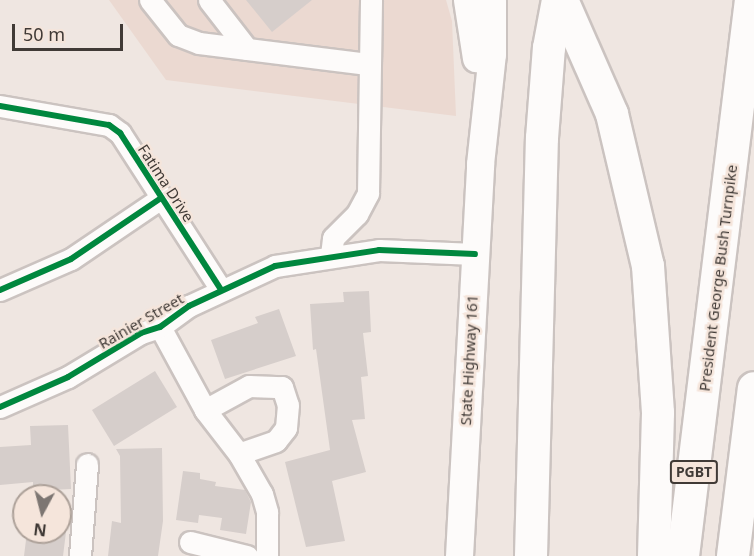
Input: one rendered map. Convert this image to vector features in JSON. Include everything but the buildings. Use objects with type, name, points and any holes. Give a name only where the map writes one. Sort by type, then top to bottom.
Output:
[{"type":"highway","points":[[531,556],[542,138],[549,48],[560,0]]},
{"type":"highway","points":[[560,0],[612,114],[648,266],[658,413],[654,556]]},
{"type":"highway","name":"President George Bush Turnpike","points":[[683,556],[752,0]]},
{"type":"highway","name":"PGBT","points":[[733,556],[754,391]]},
{"type":"main road","points":[[467,0],[473,24],[480,164]]},
{"type":"main road","points":[[480,164],[492,54],[492,0]]},
{"type":"main road","name":"State Highway 161","points":[[459,556],[480,164]]},
{"type":"street","points":[[150,0],[178,35],[200,43],[368,64]]},
{"type":"street","points":[[209,0],[247,49]]},
{"type":"street","points":[[331,255],[333,238],[357,214],[368,193],[368,64],[371,0]]},
{"type":"street","name":"Fatima Drive","points":[[0,106],[109,125],[120,133],[221,290]]},
{"type":"street","points":[[0,290],[71,259],[161,198]]},
{"type":"street","name":"Rainier Street","points":[[0,407],[68,377],[141,333],[160,327],[221,290],[275,266],[331,255],[379,250],[475,254]]},
{"type":"street","points":[[160,327],[205,410],[239,454],[262,494],[267,512],[267,556]]},
{"type":"street","points":[[205,410],[249,386],[282,387],[288,405],[286,428],[276,441],[239,454]]},
{"type":"street","points":[[80,556],[87,464]]},
{"type":"street","points":[[190,542],[247,556]]},
{"type":"shaded area","points":[[109,0],[446,0],[452,21],[456,116],[166,80]]},
{"type":"cycle path","points":[[0,106],[109,125],[120,133],[221,290]]},
{"type":"cycle path","points":[[0,290],[71,259],[161,198]]},
{"type":"cycle path","points":[[0,407],[68,377],[141,333],[160,327],[189,306],[275,266],[379,250],[475,254]]}]
